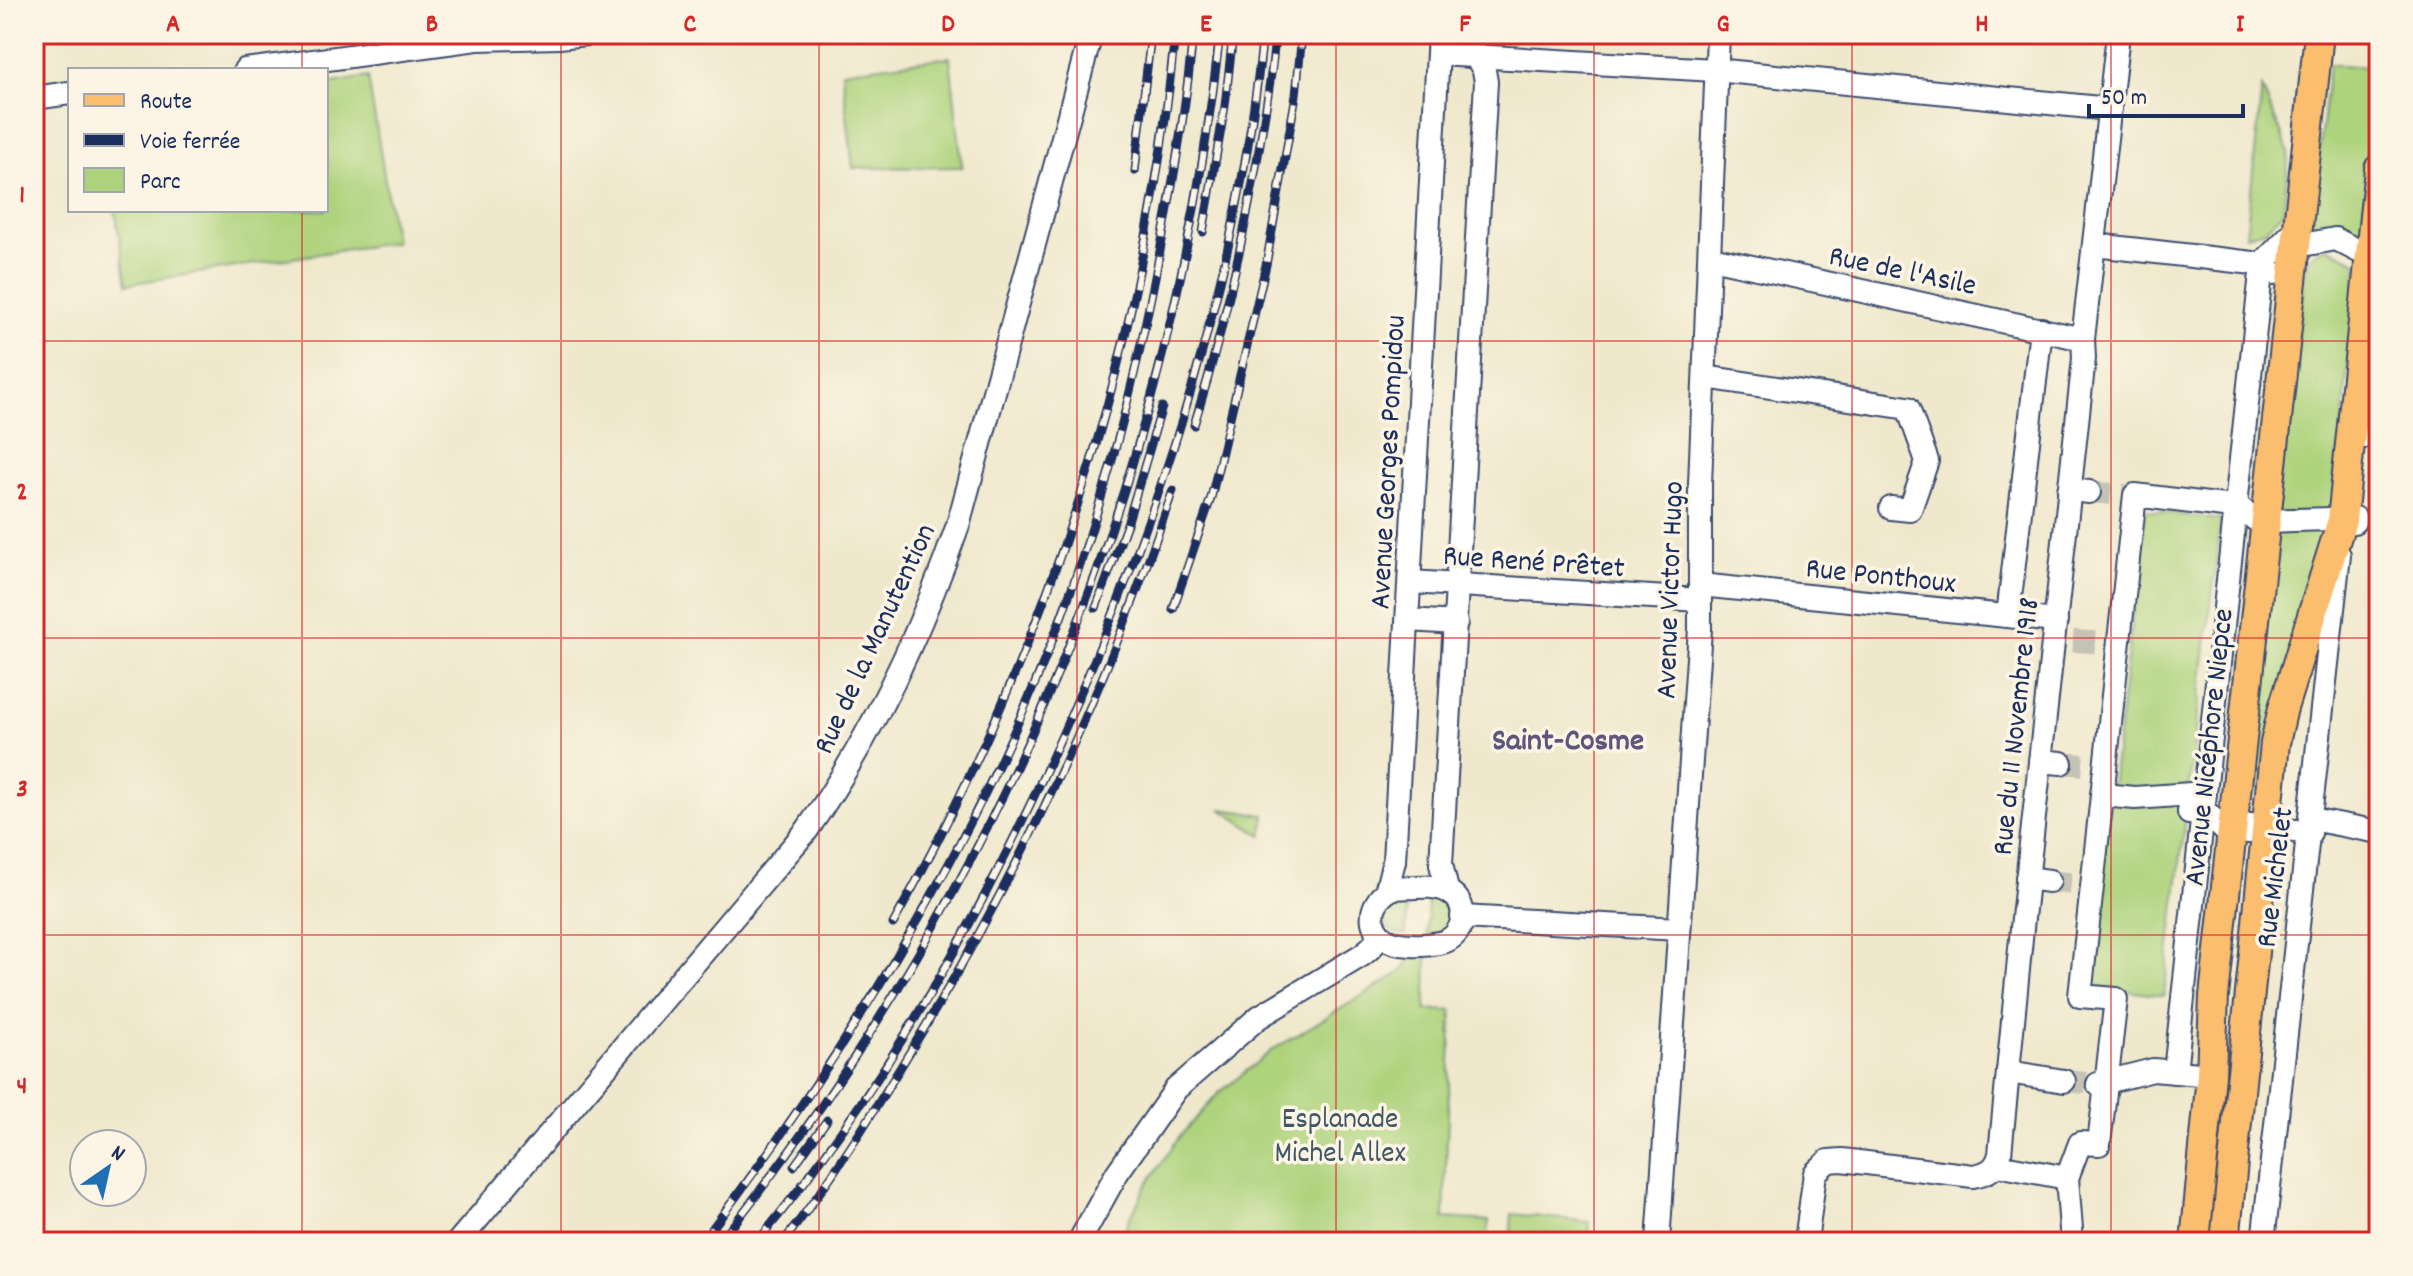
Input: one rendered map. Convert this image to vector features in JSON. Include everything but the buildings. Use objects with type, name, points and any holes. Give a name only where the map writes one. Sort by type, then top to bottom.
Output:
[{"type":"main road","name":"Avenue Nicéphore Niepce","points":[[2197,1234],[2211,1075],[2214,996],[2319,34]]},
{"type":"main road","points":[[2225,1242],[2275,743],[2283,708],[2342,520],[2379,169]]},
{"type":"street","points":[[260,68],[477,39],[586,34]]},
{"type":"street","name":"Rue de la Manutention","points":[[458,1242],[807,830],[838,785],[873,724],[942,569],[958,525],[1091,34]]},
{"type":"street","name":"Avenue Victor Hugo","points":[[1658,1242],[1700,593],[1700,484],[1718,34]]},
{"type":"street","name":"Rue du 11 Novembre 1918","points":[[1997,1165],[2038,880],[2061,634],[2079,491],[2083,339],[2118,34]]},
{"type":"street","points":[[1439,44],[1476,57],[1715,70],[2110,109]]},
{"type":"street","name":"Avenue Georges Pompidou","points":[[1386,892],[1394,861],[1439,44]]},
{"type":"street","points":[[1377,931],[1393,942],[1444,943],[1459,931],[1462,917],[1460,904],[1447,890],[1441,864],[1486,82],[1484,70],[1476,57]]},
{"type":"street","points":[[34,98],[68,93]]},
{"type":"street","points":[[2262,264],[2299,235],[2335,239],[2370,257]]},
{"type":"street","points":[[2095,245],[2262,264],[2293,285]]},
{"type":"street","name":"Rue de l'Asile","points":[[1711,258],[2083,339]]},
{"type":"street","name":"Avenue Nicéphore Niepce","points":[[2175,1072],[2262,264]]},
{"type":"street","name":"Rue du 11 Novembre 1918","points":[[2008,616],[2041,329]]},
{"type":"street","points":[[2072,1242],[2067,1178],[2080,1143],[2099,1144],[2103,1083],[2116,999],[2080,996],[2088,885],[2102,795],[2100,766],[2130,495],[2235,507],[2256,520],[2264,521],[2354,522],[2375,346]]},
{"type":"street","points":[[1705,377],[1908,408],[1927,461],[1910,510],[1891,508]]},
{"type":"street","name":"Rue Michelet","points":[[2263,1242],[2342,520]]},
{"type":"street","name":"Rue René Prêtet","points":[[1411,582],[1700,593]]},
{"type":"street","name":"Rue Ponthoux","points":[[1700,593],[2008,616],[2061,634]]},
{"type":"street","points":[[1409,620],[1456,623]]},
{"type":"street","points":[[2102,795],[2135,798],[2191,794],[2189,813],[2208,814],[2224,830],[2249,832],[2250,825],[2379,832]]},
{"type":"street","points":[[1083,1240],[1117,1173],[1176,1089],[1259,1017],[1373,946],[1378,939],[1373,922],[1374,906],[1386,892],[1393,888],[1447,890]]},
{"type":"street","points":[[1462,917],[1679,929]]},
{"type":"street","points":[[2103,1083],[2153,1070],[2211,1075]]},
{"type":"street","points":[[2008,1072],[2064,1081]]},
{"type":"street","points":[[1806,1242],[1815,1173],[1828,1161],[1842,1160],[1973,1176],[1988,1173],[1997,1165],[2067,1178]]},
{"type":"green space","points":[[950,57],[962,167],[853,168],[842,71]]},
{"type":"green space","points":[[2329,64],[2379,68],[2361,239],[2334,230],[2310,233]]},
{"type":"green space","points":[[368,77],[395,242],[127,284],[115,212],[328,212],[328,84]]},
{"type":"green space","points":[[2262,88],[2289,152],[2283,211],[2266,229],[2246,236]]},
{"type":"green space","points":[[2326,247],[2355,261],[2358,269],[2333,512],[2273,514],[2307,261]]},
{"type":"green space","points":[[2145,510],[2221,520],[2164,996],[2088,986]]},
{"type":"green space","points":[[2331,526],[2258,792],[2248,791],[2272,529]]},
{"type":"green space","points":[[1221,809],[1265,815],[1262,836]]},
{"type":"green space","points":[[1407,895],[1406,935],[1394,933],[1384,921],[1385,908],[1390,898]]},
{"type":"green space","points":[[1428,896],[1450,908],[1451,918],[1444,932],[1427,935]]},
{"type":"green space","name":"Esplanade Michel Allex","points":[[1427,954],[1426,1010],[1452,1011],[1444,1218],[1489,1221],[1487,1242],[1118,1242],[1146,1186],[1179,1137],[1218,1094],[1272,1050],[1400,973],[1412,958]]},
{"type":"green space","points":[[1512,1214],[1590,1222],[1589,1242],[1510,1242]]},
{"type":"tunnel","points":[[2089,492],[2124,495]]},
{"type":"tunnel","points":[[2073,641],[2109,643]]},
{"type":"tunnel","points":[[2061,763],[2096,766]]},
{"type":"tunnel","points":[[2049,881],[2084,885]]},
{"type":"tunnel","points":[[2064,1081],[2098,1084]]},
{"type":"railway","points":[[1135,171],[1151,34]]},
{"type":"railway","points":[[893,924],[949,819],[999,712],[1043,604],[1081,494],[1113,382],[1140,268],[1160,152],[1175,34]]},
{"type":"railway","points":[[702,1242],[820,1077],[927,904],[1018,723],[1057,630],[1101,499],[1138,358],[1175,170],[1193,34]]},
{"type":"railway","points":[[720,1242],[821,1107],[911,967],[990,823],[1057,674],[1114,521],[1160,363],[1196,201],[1220,34]]},
{"type":"railway","points":[[1203,232],[1225,106],[1233,34]]},
{"type":"railway","points":[[757,1242],[850,1120],[932,991],[1005,856],[1105,635],[1167,468],[1216,297],[1236,210],[1263,34]]},
{"type":"railway","points":[[1194,425],[1223,323],[1246,220],[1275,34]]},
{"type":"railway","points":[[1173,609],[1211,498],[1266,265],[1296,95],[1302,34]]},
{"type":"railway","points":[[1096,608],[1128,521],[1162,407]]},
{"type":"railway","points":[[783,1242],[866,1124],[989,916],[1090,707],[1120,636],[1173,490]]},
{"type":"railway","points":[[794,1166],[827,1120]]},
{"type":"district","name":"Saint-Cosme","points":[[1568,738]]}]
